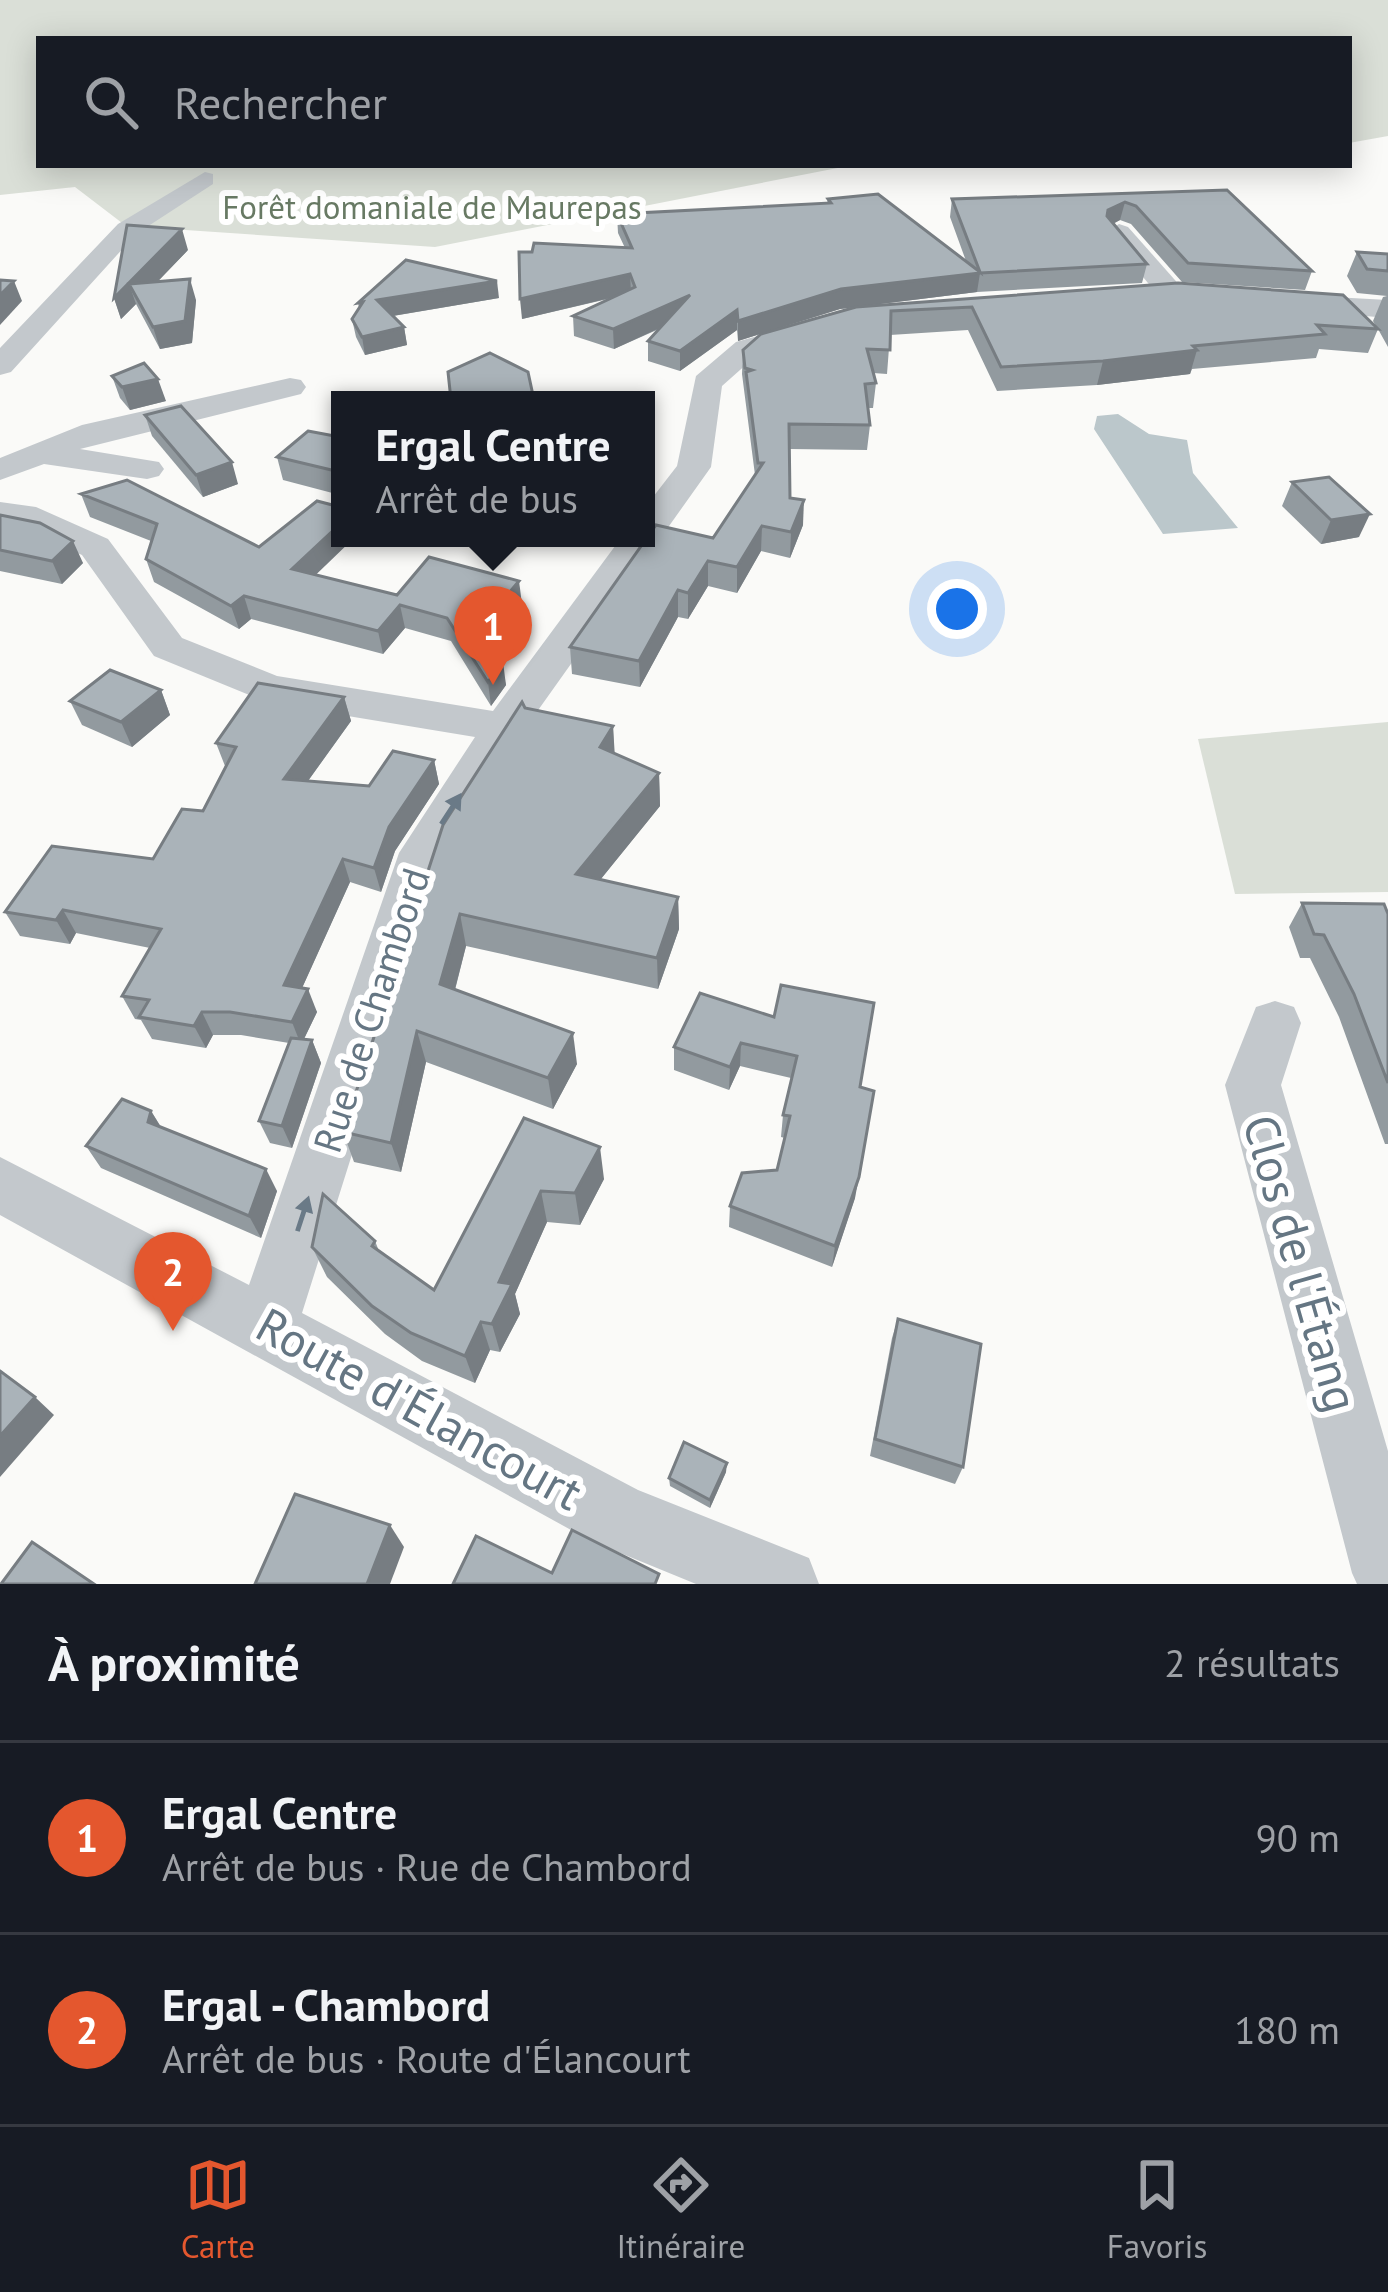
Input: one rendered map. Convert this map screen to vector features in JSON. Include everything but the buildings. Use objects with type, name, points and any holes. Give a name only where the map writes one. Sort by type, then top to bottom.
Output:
[{"type":"street","points":[[0,366],[127,229],[205,179]]},
{"type":"street","points":[[1119,232],[1183,295],[1128,298]]},
{"type":"street","points":[[1258,300],[1388,309]]},
{"type":"street","points":[[655,518],[694,466],[707,383],[747,349],[830,324]]},
{"type":"street","points":[[0,470],[94,432],[290,386]]},
{"type":"street","points":[[40,454],[147,469]]},
{"type":"street","points":[[0,513],[23,515],[95,547],[168,646],[269,689],[439,712],[504,728]]},
{"type":"street","name":"Rue de Chambord","points":[[267,1324],[422,854],[504,728],[634,547]]},
{"type":"street","name":"Clos de l'Étang","points":[[1275,1023],[1252,1084],[1388,1573]]},
{"type":"street","name":"Route d'Élancourt","points":[[0,1184],[616,1516],[783,1584]]},
{"type":"green space","name":"Forêt domaniale de Maurepas","points":[[0,0],[1388,0],[1388,136],[1352,142],[1352,36],[36,36],[36,168],[838,168],[435,247],[126,226],[75,187],[0,195]]},
{"type":"green space","points":[[1388,722],[1388,892],[1235,894],[1198,739]]},
{"type":"shaded area","points":[[1118,414],[1149,434],[1187,440],[1193,473],[1238,528],[1163,534],[1094,429],[1097,416]]},
{"type":"place","name":"Ergal Centre","points":[[493,685]]},
{"type":"place","name":"Ergal - Chambord","points":[[173,1331]]}]
